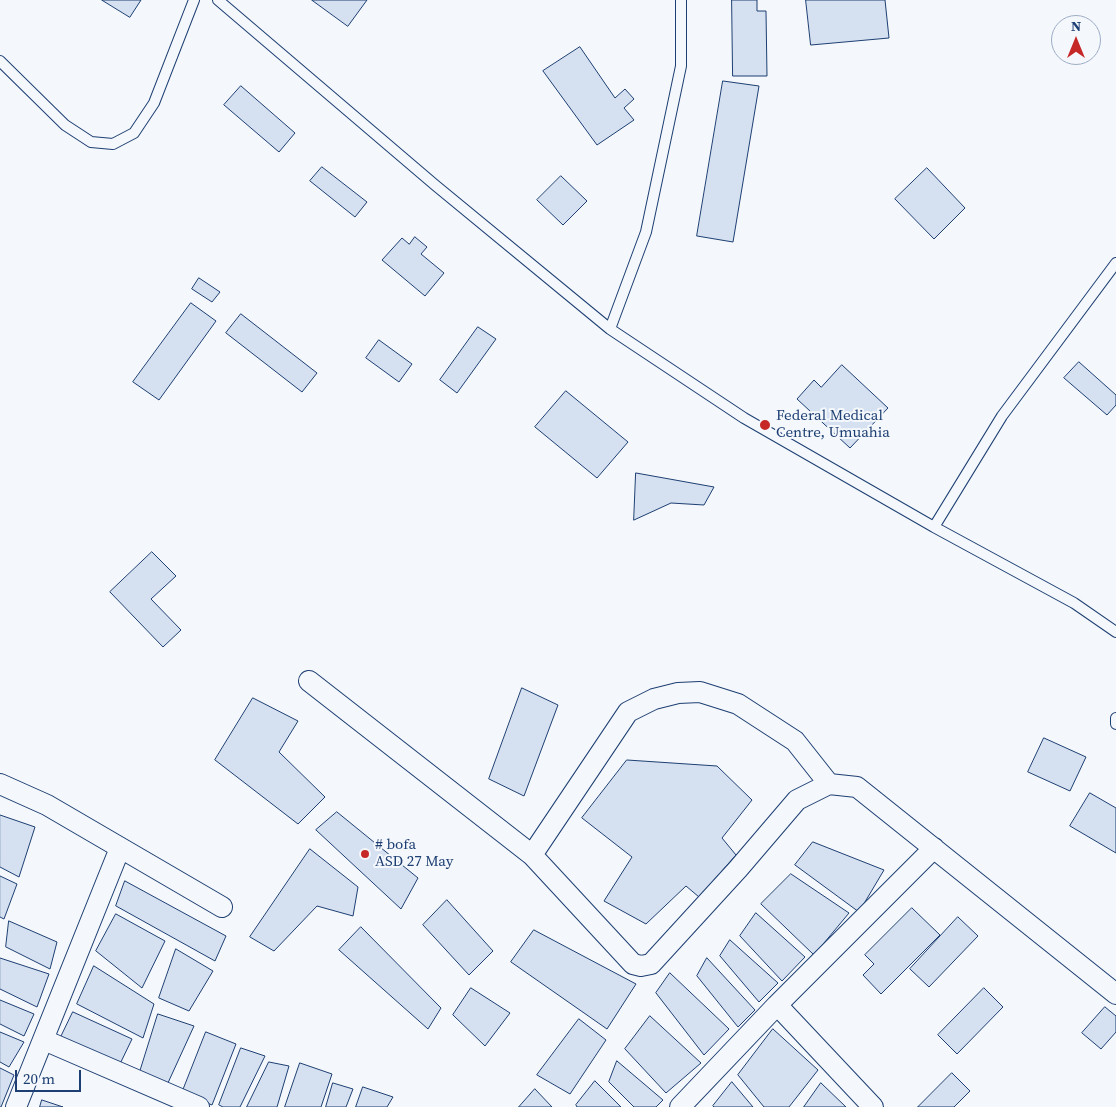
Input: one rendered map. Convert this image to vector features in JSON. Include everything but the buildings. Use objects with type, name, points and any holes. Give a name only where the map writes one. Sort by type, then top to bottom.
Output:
[{"type":"street","points":[[309,681],[532,855],[633,964],[641,966],[651,964],[738,869],[797,800],[829,784],[857,787],[1116,994]]},
{"type":"street","points":[[532,855],[628,712],[654,700],[678,693],[700,692],[738,704],[795,741],[829,784]]},
{"type":"street","points":[[0,784],[47,805],[222,908]]},
{"type":"street","points":[[16,1107],[120,848]]},
{"type":"street","points":[[680,1107],[777,1005],[934,848]]},
{"type":"street","points":[[777,1005],[873,1107]]},
{"type":"street","points":[[44,1040],[199,1107]]},
{"type":"lane","points":[[2,66],[65,125],[90,142],[113,144],[134,133],[154,103],[194,0]]},
{"type":"lane","points":[[218,0],[434,185],[610,329],[744,418],[934,527],[1074,603],[1116,632]]},
{"type":"lane","points":[[610,329],[646,232],[682,66],[681,0]]},
{"type":"lane","points":[[934,527],[1002,416],[1116,262]]},
{"type":"lane","points":[[1116,718],[1116,724]]},
{"type":"place","name":"Federal Medical Centre, Umuahia","points":[[765,425]]},
{"type":"place","name":"# bofa ASD 27 May","points":[[365,854]]}]
